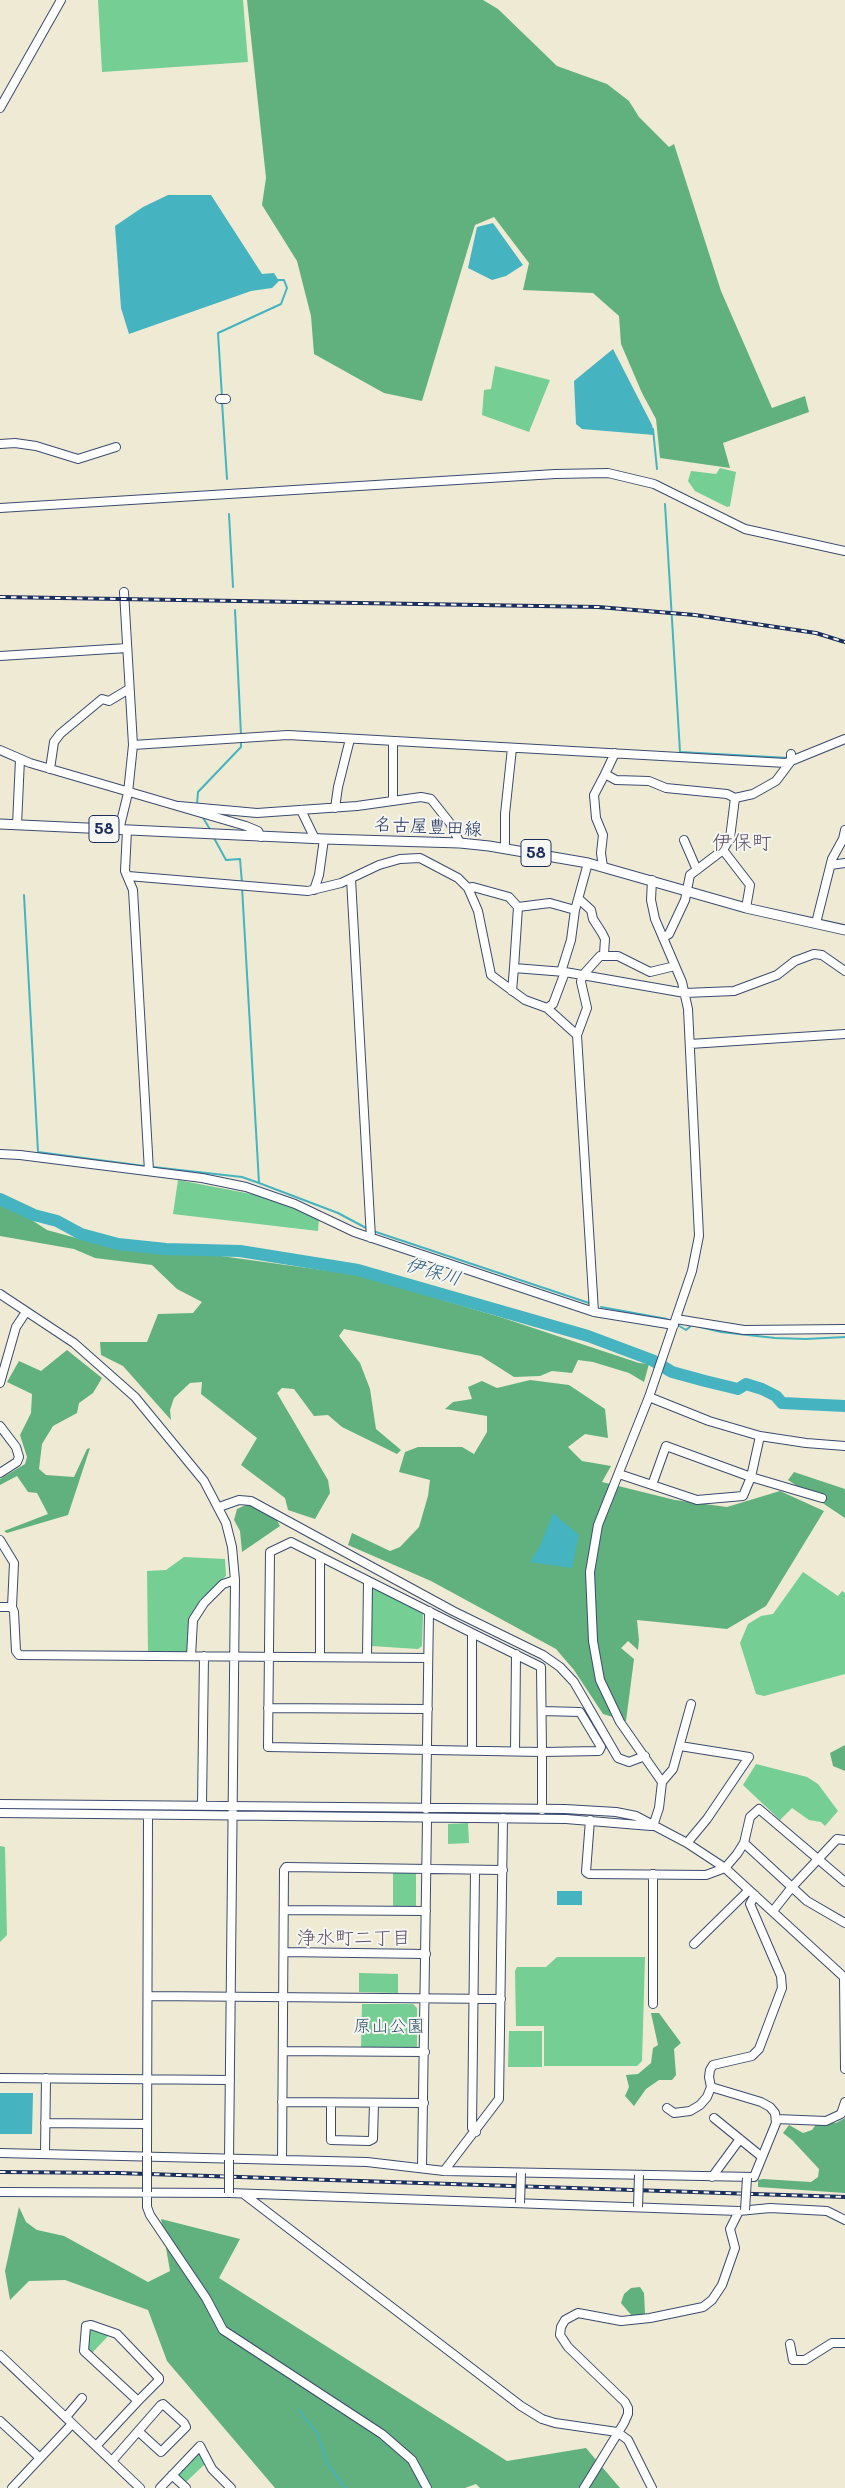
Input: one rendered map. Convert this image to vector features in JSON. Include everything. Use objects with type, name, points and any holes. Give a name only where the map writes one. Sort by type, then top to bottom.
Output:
[{"type":"main road","name":"名古屋豊田線","points":[[0,824],[315,839],[460,843],[505,848],[603,866],[746,908],[845,930]]},
{"type":"street","points":[[0,108],[61,0]]},
{"type":"street","points":[[0,444],[15,443],[36,446],[78,459],[116,446]]},
{"type":"street","points":[[0,508],[555,474],[608,473],[654,484],[745,529],[845,551]]},
{"type":"street","points":[[124,592],[133,745],[123,830],[126,871],[133,890],[149,1171]]},
{"type":"street","points":[[0,656],[127,648]]},
{"type":"street","points":[[50,769],[54,742],[60,734],[102,699],[109,701],[129,689]]},
{"type":"street","points":[[133,745],[288,735],[786,763],[791,758],[845,739]]},
{"type":"street","points":[[336,808],[338,787],[350,739]]},
{"type":"street","points":[[393,742],[393,801]]},
{"type":"street","points":[[505,848],[505,814],[512,748]]},
{"type":"street","points":[[0,750],[50,769],[128,793],[200,811],[246,826],[258,831],[261,836]]},
{"type":"street","points":[[603,866],[601,853],[604,835],[596,818],[594,795],[615,753]]},
{"type":"street","points":[[605,774],[616,780],[649,781],[666,788],[728,794],[735,798],[753,794],[776,781],[791,758]]},
{"type":"street","points":[[18,825],[20,759]]},
{"type":"street","points":[[200,811],[249,813],[336,808],[422,797],[431,799],[450,823],[460,843]]},
{"type":"street","points":[[663,938],[669,934],[688,890],[690,876],[723,850],[730,838],[735,798]]},
{"type":"street","points":[[301,810],[315,839]]},
{"type":"street","points":[[816,923],[831,865],[845,830]]},
{"type":"street","points":[[314,890],[319,875],[324,839]]},
{"type":"street","points":[[684,840],[697,870]]},
{"type":"street","points":[[420,858],[421,842]]},
{"type":"street","points":[[723,850],[750,884],[746,908]]},
{"type":"street","points":[[128,876],[314,890],[351,879],[400,859],[420,858],[458,878],[468,888],[484,936],[490,974],[525,1000],[547,1008],[578,1035]]},
{"type":"street","points":[[547,1008],[552,1004],[563,972],[571,940],[575,910],[580,900],[588,863]]},
{"type":"street","points":[[831,865],[845,863]]},
{"type":"street","points":[[351,879],[371,1237]]},
{"type":"street","points":[[652,880],[652,908],[685,993],[690,1044],[700,1236],[692,1271],[654,1384],[598,1525],[592,1549],[590,1572],[592,1641],[600,1680],[620,1722],[662,1782]]},
{"type":"street","points":[[468,888],[473,887],[509,897],[512,903],[518,907],[550,903],[575,910]]},
{"type":"street","points":[[580,900],[591,910],[593,919],[602,932],[604,939],[604,954],[582,976],[581,982],[588,1008],[578,1035],[594,1312]]},
{"type":"street","points":[[512,991],[518,907]]},
{"type":"street","points":[[604,954],[624,959],[650,972],[675,966]]},
{"type":"street","points":[[514,968],[563,972],[685,993],[734,991],[777,975],[795,961],[814,954],[822,956],[845,971]]},
{"type":"street","points":[[690,1044],[845,1034]]},
{"type":"street","points":[[0,1154],[202,1178],[246,1188],[295,1204],[371,1237],[594,1312],[674,1325],[744,1330],[845,1329]]},
{"type":"street","points":[[0,1306],[3,1296],[74,1343],[134,1397],[204,1480],[219,1507],[232,1548],[234,1656],[229,2193]]},
{"type":"street","points":[[0,1383],[16,1327],[26,1312]]},
{"type":"street","points":[[649,1397],[709,1421],[760,1436],[806,1443],[845,1446]]},
{"type":"street","points":[[0,1426],[16,1448],[19,1457],[17,1462],[0,1473]]},
{"type":"street","points":[[619,1474],[703,1501],[743,1496],[751,1477],[760,1436]]},
{"type":"street","points":[[652,1485],[666,1446],[751,1477],[822,1498]]},
{"type":"street","points":[[219,1507],[238,1500],[251,1501],[453,1611],[543,1655],[560,1667],[574,1682],[618,1758],[629,1762],[645,1756]]},
{"type":"street","points":[[0,1540],[12,1556],[15,1571],[12,1607],[14,1612],[16,1651],[19,1655],[428,1658]]},
{"type":"street","points":[[542,1711],[580,1712],[601,1747],[596,1751],[542,1752],[270,1748],[267,1745],[270,1552],[289,1542],[541,1667],[542,1711],[542,1752],[542,1810]]},
{"type":"street","points":[[320,1557],[320,1657]]},
{"type":"street","points":[[191,1656],[193,1620],[204,1603],[223,1584],[234,1580]]},
{"type":"street","points":[[368,1581],[368,1657]]},
{"type":"street","points":[[0,1607],[12,1607]]},
{"type":"street","points":[[426,1809],[429,1612]]},
{"type":"street","points":[[472,1633],[472,1750]]},
{"type":"street","points":[[515,1751],[516,1654]]},
{"type":"street","points":[[202,1805],[204,1656]]},
{"type":"street","points":[[653,1826],[660,1808],[662,1782],[673,1769],[691,1704]]},
{"type":"street","points":[[268,1708],[428,1709]]},
{"type":"street","points":[[680,1746],[749,1757],[707,1818],[687,1843]]},
{"type":"street","points":[[0,1804],[595,1810],[636,1816],[687,1843],[725,1868],[845,1978],[845,2069]]},
{"type":"street","points":[[590,1820],[586,1872],[589,1874],[706,1875],[725,1868],[744,1843],[750,1818],[760,1809],[817,1860],[845,1882]]},
{"type":"street","points":[[0,1813],[426,1819],[503,1818],[590,1820],[637,1826],[653,1826]]},
{"type":"street","points":[[148,1815],[146,2124],[147,2207],[150,2215],[206,2298],[223,2330],[382,2434],[412,2460],[427,2488]]},
{"type":"street","points":[[444,2171],[476,2132],[499,2099],[503,1818]]},
{"type":"street","points":[[422,2168],[427,1869],[426,1819]]},
{"type":"street","points":[[773,1911],[792,1887],[837,1839],[845,1840]]},
{"type":"street","points":[[744,1843],[812,1905],[845,1922]]},
{"type":"street","points":[[282,2160],[284,1870],[286,1867],[503,1870]]},
{"type":"street","points":[[475,1870],[472,2128],[476,2132]]},
{"type":"street","points":[[653,1874],[653,2004]]},
{"type":"street","points":[[694,1944],[752,1893]]},
{"type":"street","points":[[667,2108],[674,2113],[690,2111],[700,2106],[707,2097],[711,2087],[710,2070],[713,2066],[752,2056],[759,2049],[782,1988],[781,1976],[750,1904],[752,1893]]},
{"type":"street","points":[[285,1910],[426,1911]]},
{"type":"street","points":[[284,1952],[426,1954]]},
{"type":"street","points":[[148,1996],[501,1999]]},
{"type":"street","points":[[283,2051],[424,2052]]},
{"type":"street","points":[[0,2078],[230,2080]]},
{"type":"street","points":[[45,2153],[46,2078]]},
{"type":"street","points":[[0,2153],[367,2162],[444,2171],[754,2177],[776,2119],[772,2109],[761,2102],[711,2087]]},
{"type":"street","points":[[282,2102],[424,2103]]},
{"type":"street","points":[[776,2119],[826,2121],[841,2114],[845,2102]]},
{"type":"street","points":[[331,2103],[331,2140],[369,2141],[373,2140],[374,2103]]},
{"type":"street","points":[[714,2118],[762,2157]]},
{"type":"street","points":[[45,2123],[146,2124]]},
{"type":"street","points":[[712,2177],[740,2140]]},
{"type":"street","points":[[520,2203],[521,2173]]},
{"type":"street","points":[[638,2207],[639,2175]]},
{"type":"street","points":[[584,2488],[628,2414],[625,2402],[568,2348],[560,2335],[561,2327],[565,2320],[578,2313],[621,2321],[650,2318],[703,2307],[712,2300],[722,2285],[735,2248],[730,2228],[742,2211],[747,2178]]},
{"type":"street","points":[[0,2192],[229,2193],[245,2196],[742,2211],[770,2208],[827,2211],[845,2220]]},
{"type":"street","points":[[245,2196],[522,2406],[542,2419],[556,2423],[617,2432],[628,2440],[652,2488]]},
{"type":"street","points":[[96,2446],[159,2380],[158,2375],[117,2334],[91,2325],[86,2326],[84,2351],[138,2401]]},
{"type":"street","points":[[790,2344],[793,2360],[805,2360],[832,2343],[845,2343]]},
{"type":"street","points":[[0,2355],[140,2488]]},
{"type":"street","points":[[66,2417],[82,2398]]},
{"type":"street","points":[[112,2461],[163,2404],[185,2426],[161,2452],[138,2432]]},
{"type":"street","points":[[0,2421],[40,2458]]},
{"type":"street","points":[[12,2488],[72,2424]]},
{"type":"street","points":[[160,2488],[200,2446],[212,2470],[231,2488]]},
{"type":"street","points":[[172,2475],[186,2488]]},
{"type":"green space","points":[[98,0],[243,0],[248,62],[102,72]]},
{"type":"green space","points":[[247,0],[483,0],[498,9],[557,66],[607,84],[629,101],[639,117],[669,147],[674,144],[721,291],[772,408],[805,396],[809,412],[723,443],[730,468],[660,458],[656,419],[642,393],[621,344],[619,316],[593,293],[523,290],[529,263],[494,217],[475,225],[422,401],[384,393],[314,354],[311,316],[297,261],[262,205],[266,178]]},
{"type":"green space","points":[[495,366],[550,380],[529,432],[482,415],[484,390],[491,389]]},
{"type":"green space","points":[[720,468],[736,472],[730,506],[727,507],[695,491],[688,481],[691,471],[716,474]]},
{"type":"green space","points":[[178,1180],[262,1196],[319,1218],[318,1231],[173,1214]]},
{"type":"green space","points":[[0,1205],[18,1211],[47,1230],[109,1247],[163,1253],[221,1256],[358,1275],[503,1318],[639,1363],[649,1364],[644,1382],[629,1373],[593,1362],[578,1360],[572,1373],[552,1371],[540,1376],[514,1377],[481,1356],[344,1329],[339,1336],[360,1363],[370,1389],[376,1429],[401,1450],[397,1454],[342,1427],[328,1415],[314,1416],[294,1389],[282,1388],[277,1393],[328,1480],[330,1493],[315,1519],[288,1510],[285,1498],[241,1465],[257,1438],[201,1394],[202,1382],[190,1383],[174,1398],[170,1410],[171,1420],[123,1366],[101,1355],[100,1342],[147,1342],[158,1314],[193,1313],[202,1302],[177,1289],[152,1265],[95,1258],[74,1249],[0,1236]]},
{"type":"green space","points":[[67,1350],[102,1378],[93,1393],[79,1403],[77,1413],[53,1426],[42,1444],[39,1469],[46,1475],[74,1477],[87,1449],[90,1448],[68,1515],[7,1533],[4,1531],[48,1514],[37,1493],[28,1492],[17,1476],[0,1485],[0,1479],[25,1464],[27,1457],[20,1435],[31,1413],[32,1394],[7,1382],[19,1361],[41,1371]]},
{"type":"green space","points":[[530,1380],[569,1385],[605,1409],[608,1438],[585,1434],[568,1447],[582,1461],[611,1466],[602,1482],[675,1500],[727,1507],[780,1491],[824,1511],[766,1606],[727,1629],[637,1620],[638,1650],[628,1641],[621,1648],[634,1659],[626,1721],[603,1714],[574,1670],[556,1649],[431,1581],[348,1545],[352,1533],[390,1551],[400,1547],[419,1527],[428,1496],[430,1480],[399,1472],[405,1452],[418,1447],[462,1447],[474,1454],[487,1432],[487,1416],[445,1409],[453,1402],[472,1399],[468,1387],[482,1381],[497,1388]]},
{"type":"green space","points":[[794,1472],[845,1489],[845,1518],[788,1480]]},
{"type":"green space","points":[[248,1504],[275,1517],[280,1526],[242,1552],[240,1531],[234,1520],[237,1509]]},
{"type":"green space","points":[[184,1557],[225,1559],[226,1576],[200,1600],[189,1619],[187,1652],[148,1652],[147,1571],[166,1570]]},
{"type":"green space","points":[[803,1572],[838,1596],[842,1591],[845,1593],[845,1674],[764,1696],[756,1694],[740,1643],[748,1624],[761,1616],[773,1614]]},
{"type":"green space","points":[[372,1588],[421,1610],[423,1614],[422,1646],[418,1649],[371,1646],[370,1590]]},
{"type":"green space","points":[[845,1745],[845,1771],[833,1766],[830,1753]]},
{"type":"green space","points":[[756,1764],[807,1777],[818,1784],[838,1811],[825,1826],[821,1822],[809,1820],[792,1808],[780,1820],[743,1785]]},
{"type":"green space","points":[[468,1823],[469,1843],[448,1844],[448,1824]]},
{"type":"green space","points":[[0,1846],[5,1847],[7,1935],[0,1942]]},
{"type":"green space","points":[[393,1871],[416,1871],[416,1906],[393,1906]]},
{"type":"green space","points":[[557,1957],[645,1957],[642,2061],[637,2066],[544,2066],[544,2026],[516,2026],[515,1971],[517,1967],[546,1967]]},
{"type":"green space","points":[[359,1973],[398,1974],[398,1993],[359,1992]]},
{"type":"green space","name":"原山公園","points":[[362,2004],[413,2004],[417,2008],[417,2048],[361,2049]]},
{"type":"green space","points":[[651,2013],[659,2013],[681,2043],[674,2049],[676,2075],[672,2080],[659,2080],[646,2089],[634,2106],[625,2096],[629,2087],[626,2075],[638,2074],[651,2063],[653,2048],[658,2045]]},
{"type":"green space","points":[[509,2031],[542,2031],[542,2067],[508,2067]]},
{"type":"green space","points":[[845,2118],[845,2193],[758,2187],[758,2180],[763,2179],[811,2182],[818,2177],[819,2169],[783,2133],[789,2125],[803,2133],[812,2130],[817,2123],[836,2123]]},
{"type":"green space","points":[[19,2207],[26,2222],[37,2230],[64,2236],[148,2282],[170,2271],[161,2219],[240,2239],[219,2278],[507,2461],[586,2448],[620,2488],[480,2488],[476,2484],[465,2488],[275,2488],[167,2361],[148,2310],[65,2280],[29,2281],[10,2300],[5,2271]]},
{"type":"green space","points":[[640,2287],[644,2293],[645,2314],[632,2316],[621,2303],[624,2294],[631,2288]]},
{"type":"green space","points":[[93,2328],[110,2334],[92,2353],[87,2348],[88,2331]]},
{"type":"green space","points":[[201,2451],[206,2463],[185,2483],[177,2475]]},
{"type":"water","points":[[168,195],[211,195],[262,274],[274,273],[279,281],[272,288],[251,291],[129,334],[121,308],[115,226],[143,207]]},
{"type":"water","points":[[493,223],[523,265],[506,276],[492,280],[468,268],[477,227]]},
{"type":"water","points":[[613,349],[652,425],[654,435],[582,429],[576,424],[574,381]]},
{"type":"water","points":[[553,1513],[579,1535],[572,1568],[530,1562],[540,1546]]},
{"type":"water","points":[[557,1891],[582,1891],[582,1905],[557,1905]]},
{"type":"water","points":[[0,2093],[33,2093],[32,2134],[0,2134]]},
{"type":"waterway","points":[[222,397],[218,333],[281,304],[287,288],[284,280],[276,280]]},
{"type":"waterway","points":[[222,402],[227,479]]},
{"type":"waterway","points":[[653,429],[657,469]]},
{"type":"waterway","points":[[665,504],[680,752],[789,758]]},
{"type":"waterway","points":[[229,514],[233,587]]},
{"type":"waterway","points":[[235,610],[241,735]]},
{"type":"waterway","points":[[826,743],[845,735]]},
{"type":"waterway","points":[[197,805],[198,792],[241,747],[241,740]]},
{"type":"waterway","points":[[202,816],[211,831]]},
{"type":"waterway","points":[[214,838],[226,860],[240,859],[242,883]]},
{"type":"waterway","points":[[242,887],[259,1183],[338,1213],[368,1229]]},
{"type":"waterway","points":[[24,895],[38,1152],[144,1166]]},
{"type":"waterway","points":[[153,1167],[242,1177],[259,1183]]},
{"type":"waterway","name":"伊保川","points":[[0,1199],[34,1215],[57,1221],[81,1234],[118,1244],[166,1249],[240,1251],[358,1270],[588,1336],[652,1360],[672,1372],[738,1389],[746,1384],[762,1389],[776,1396],[782,1403],[845,1406]]},
{"type":"waterway","points":[[373,1231],[589,1303]]},
{"type":"waterway","points":[[601,1307],[667,1319],[672,1322]]},
{"type":"waterway","points":[[676,1324],[686,1330],[692,1325]]},
{"type":"waterway","points":[[696,1326],[721,1332],[775,1338],[845,1337]]},
{"type":"waterway","points":[[299,2410],[318,2435],[327,2463],[345,2488]]},
{"type":"railway","points":[[0,597],[598,607],[695,615],[816,633],[845,642]]},
{"type":"railway","points":[[0,2172],[118,2173],[845,2197]]},
{"type":"district","name":"伊保町","points":[[742,843]]},
{"type":"district","name":"浄水町二丁目","points":[[354,1938]]}]
